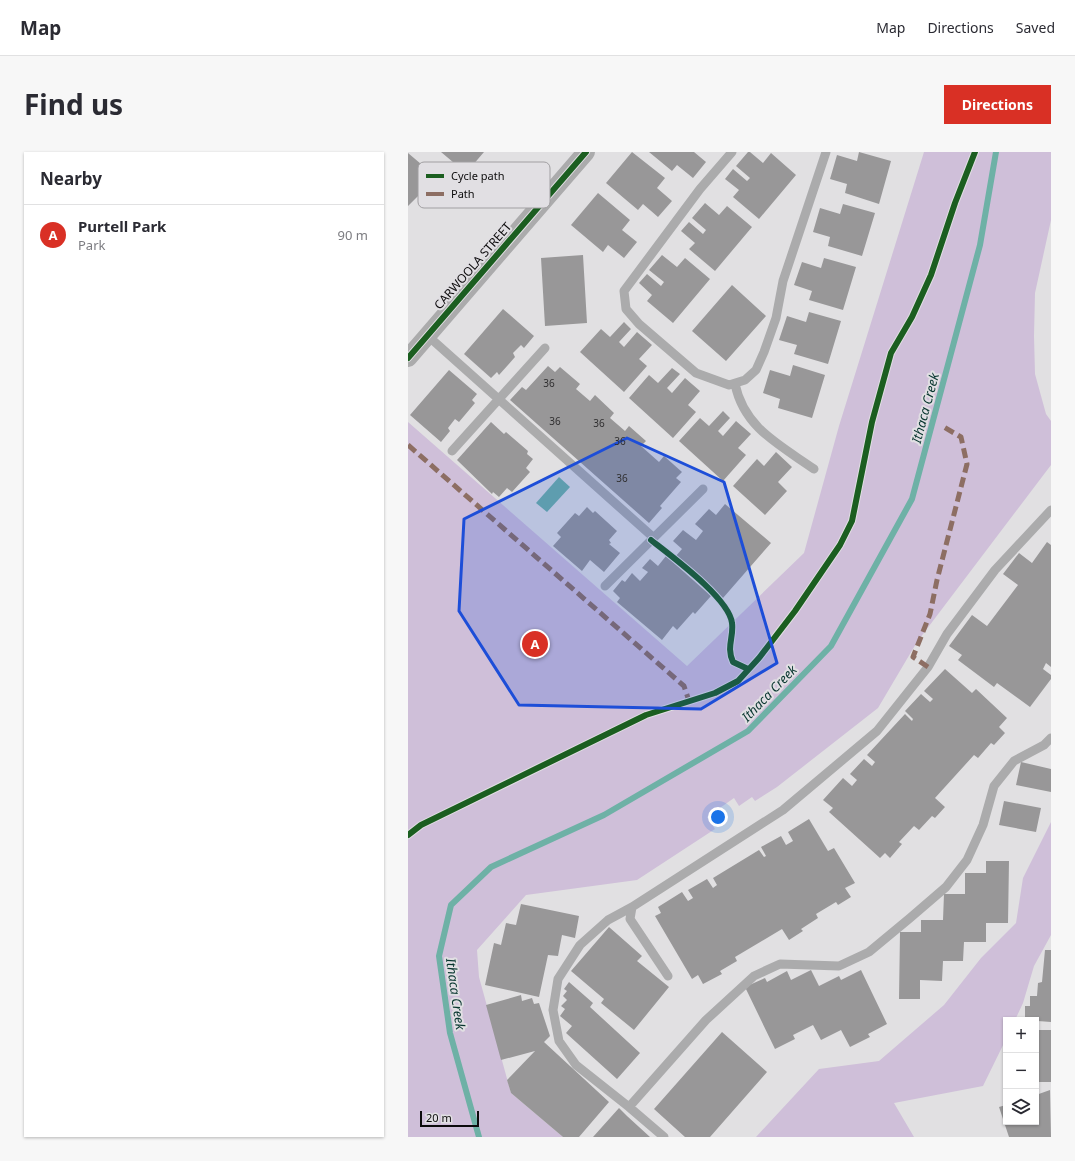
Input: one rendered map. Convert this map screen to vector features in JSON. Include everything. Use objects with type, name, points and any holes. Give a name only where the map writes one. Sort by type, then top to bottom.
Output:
[{"type":"street","name":"CARWOOLA STREET","points":[[550,194],[586,152]]},
{"type":"street","name":"CARWOOLA STREET","points":[[408,358],[538,208]]},
{"type":"lane","points":[[732,152],[700,189],[624,290],[626,309],[639,324],[696,373],[729,385],[745,380],[756,370],[764,352],[776,318],[783,282],[826,152]]},
{"type":"lane","points":[[428,336],[654,538]]},
{"type":"lane","points":[[452,451],[545,348]]},
{"type":"lane","points":[[735,384],[738,397],[745,412],[757,428],[814,469]]},
{"type":"lane","points":[[605,586],[703,489]]},
{"type":"lane","points":[[664,1137],[576,1065],[559,1041],[553,1010],[558,979],[580,945],[608,920],[632,907],[783,810],[877,731],[928,667],[947,634],[996,570],[1051,510]]},
{"type":"lane","points":[[629,1107],[706,1020],[754,976],[780,964],[838,966],[869,952],[946,887],[967,860],[983,825],[994,786],[1014,761],[1044,745],[1051,738]]},
{"type":"lane","points":[[632,907],[630,919],[668,976]]},
{"type":"highlighted area","points":[[627,438],[724,482],[777,663],[701,709],[519,705],[459,611],[464,519]]},
{"type":"shaded area","points":[[924,152],[1051,152],[1051,220],[1035,293],[1034,336],[1035,374],[1046,414],[1051,421],[1051,465],[917,642],[878,708],[777,787],[755,801],[752,797],[739,806],[734,798],[707,817],[715,829],[637,880],[526,895],[477,950],[479,977],[511,1093],[563,1137],[408,1137],[408,422],[687,666],[804,553],[839,426]]},
{"type":"shaded area","points":[[559,477],[570,487],[547,512],[536,503]]},
{"type":"shaded area","points":[[1051,822],[1051,935],[1034,966],[1023,1003],[1016,1017],[1003,1017],[1003,1045],[983,1086],[894,1103],[914,1137],[756,1137],[819,1069],[879,1061],[944,1005],[981,958],[1016,923],[1023,878]]},
{"type":"building","points":[[441,152],[484,152],[475,162],[453,162]]},
{"type":"building","points":[[632,152],[665,178],[657,188],[672,201],[658,217],[643,204],[638,210],[606,183]]},
{"type":"building","points":[[649,152],[694,152],[706,162],[693,178],[677,165],[672,171]]},
{"type":"building","points":[[748,152],[763,163],[771,153],[796,175],[759,219],[733,197],[739,190],[725,179],[733,169],[747,181],[750,178],[736,166]]},
{"type":"building","points":[[859,152],[891,161],[879,204],[845,193],[847,184],[830,179],[837,155],[857,161]]},
{"type":"building","points":[[408,153],[419,162],[418,196],[408,206]]},
{"type":"building","points":[[598,193],[630,220],[622,230],[637,242],[624,258],[608,245],[603,252],[571,225]]},
{"type":"building","points":[[705,203],[719,215],[727,206],[752,227],[715,271],[689,249],[695,243],[681,231],[689,222],[703,234],[706,230],[692,218]]},
{"type":"building","points":[[843,204],[875,213],[862,256],[828,246],[830,237],[813,232],[820,208],[840,214]]},
{"type":"building","points":[[583,255],[587,323],[545,326],[541,258]]},
{"type":"building","points":[[662,255],[677,267],[685,258],[710,279],[673,323],[647,301],[652,295],[639,283],[647,274],[661,286],[664,282],[649,270]]},
{"type":"building","points":[[824,258],[856,267],[843,310],[809,300],[812,291],[794,285],[802,262],[821,268]]},
{"type":"building","points":[[732,285],[766,316],[726,361],[692,331]]},
{"type":"building","points":[[503,309],[534,336],[524,348],[521,345],[513,353],[515,357],[499,375],[497,372],[491,378],[464,354]]},
{"type":"building","points":[[809,312],[841,321],[828,364],[794,354],[797,345],[779,340],[787,316],[806,322]]},
{"type":"building","points":[[624,322],[631,329],[619,342],[624,347],[637,332],[652,345],[639,359],[647,366],[624,392],[580,352],[601,329],[610,337]]},
{"type":"building","points":[[793,365],[825,375],[812,418],[778,408],[780,399],[763,393],[770,370],[790,376]]},
{"type":"building","points":[[548,366],[555,372],[560,367],[580,384],[576,389],[590,401],[595,395],[614,413],[610,418],[625,431],[629,426],[646,441],[641,446],[659,462],[664,456],[682,472],[676,478],[681,482],[660,506],[662,508],[649,523],[510,400],[522,387],[526,390]]},
{"type":"building","points":[[672,368],[680,374],[667,388],[672,393],[685,378],[700,391],[688,405],[696,412],[673,438],[629,398],[649,375],[658,383]]},
{"type":"building","points":[[449,370],[477,394],[472,400],[475,403],[459,422],[455,419],[448,428],[450,431],[441,442],[410,415]]},
{"type":"building","points":[[723,411],[730,418],[718,431],[723,436],[736,421],[751,434],[738,448],[746,455],[723,481],[679,441],[700,418],[709,426]]},
{"type":"building","points":[[491,422],[504,434],[506,432],[528,451],[527,454],[533,459],[526,468],[530,472],[512,492],[507,488],[499,497],[493,492],[492,494],[457,460]]},
{"type":"building","points":[[776,452],[792,467],[778,482],[787,491],[765,515],[733,486],[757,459],[764,466]]},
{"type":"building","points":[[725,504],[771,543],[723,598],[675,557],[682,549],[673,541],[683,530],[696,540],[703,531],[695,524],[709,509],[716,515]]},
{"type":"building","points":[[587,507],[593,513],[595,511],[617,531],[609,540],[611,543],[609,544],[620,553],[604,572],[590,560],[582,571],[553,546],[561,537],[557,533],[575,513],[579,516]]},
{"type":"building","points":[[1047,542],[1051,545],[1051,667],[1046,663],[1043,669],[1051,675],[1051,679],[1030,707],[997,683],[994,687],[958,660],[962,655],[949,646],[972,615],[987,626],[1018,585],[1003,574],[1019,553],[1032,563]]},
{"type":"building","points":[[666,556],[711,596],[695,614],[693,612],[677,630],[673,626],[662,640],[617,602],[620,598],[613,591],[622,580],[625,582],[632,573],[640,581],[648,572],[642,568],[650,559],[658,566]]},
{"type":"building","points":[[945,669],[972,693],[976,689],[1007,718],[999,727],[1005,733],[994,745],[991,743],[978,758],[974,755],[935,798],[945,807],[935,818],[932,816],[919,830],[914,826],[899,842],[902,844],[890,858],[885,853],[880,858],[829,812],[833,808],[823,800],[843,778],[852,786],[857,780],[850,774],[864,759],[872,766],[875,762],[867,755],[905,714],[912,721],[913,719],[905,711],[921,694],[930,702],[933,699],[924,691]]},
{"type":"building","points":[[1021,762],[1051,769],[1051,792],[1016,785]]},
{"type":"building","points":[[1004,801],[1041,808],[1036,832],[999,825]]},
{"type":"building","points":[[809,819],[828,851],[834,848],[855,883],[845,888],[851,897],[838,905],[836,902],[816,914],[818,918],[801,929],[803,931],[789,940],[782,929],[735,957],[737,961],[720,971],[722,974],[703,984],[698,975],[692,979],[655,916],[661,913],[658,907],[682,892],[688,901],[693,898],[688,890],[707,879],[713,888],[717,885],[713,878],[759,850],[764,857],[766,856],[761,847],[781,836],[786,845],[793,841],[788,832]]},
{"type":"building","points":[[986,861],[1009,861],[1008,923],[986,923],[986,942],[964,942],[963,961],[943,961],[942,981],[920,980],[920,999],[899,999],[900,932],[921,932],[921,920],[943,920],[944,894],[965,894],[965,873],[986,873]]},
{"type":"building","points":[[521,904],[579,916],[575,938],[562,935],[558,956],[548,955],[539,997],[485,985],[494,943],[501,945],[506,923],[516,925]]},
{"type":"building","points":[[609,927],[642,956],[637,961],[669,987],[634,1030],[601,1003],[604,999],[571,971]]},
{"type":"building","points":[[1045,950],[1051,950],[1051,1022],[1039,1021],[1039,1017],[1025,1017],[1025,1006],[1030,1006],[1030,996],[1037,996],[1038,983],[1042,982]]},
{"type":"building","points":[[811,970],[819,986],[839,976],[841,980],[861,970],[887,1024],[868,1034],[870,1037],[850,1047],[841,1030],[821,1040],[813,1025],[793,1035],[795,1039],[775,1049],[745,987],[765,978],[767,982],[787,971],[791,980]]},
{"type":"building","points":[[569,982],[593,1003],[590,1007],[640,1053],[617,1079],[566,1033],[572,1026],[560,1016],[565,1009],[561,1006],[567,1000],[563,996],[567,991],[564,989]]},
{"type":"building","points":[[521,995],[522,1001],[532,998],[534,1004],[539,1003],[550,1036],[544,1042],[609,1102],[579,1137],[563,1137],[511,1093],[507,1080],[535,1051],[501,1060],[486,1005]]},
{"type":"building","points":[[1039,1030],[1051,1030],[1051,1082],[1039,1082]]},
{"type":"building","points":[[722,1032],[767,1072],[710,1137],[685,1137],[654,1109]]},
{"type":"building","points":[[1050,1090],[1051,1137],[1009,1137],[1005,1125],[1039,1125],[1039,1094]]},
{"type":"building","points":[[1003,1106],[1003,1119],[999,1107]]},
{"type":"building","points":[[619,1108],[627,1116],[650,1137],[593,1137]]},
{"type":"waterway","name":"Ithaca Creek","points":[[479,1137],[450,1033],[439,956],[451,905],[491,867],[604,815],[748,731],[831,646],[912,499],[980,245],[996,152]]},
{"type":"marked path","points":[[928,667],[913,657],[930,614],[937,580],[967,464],[961,437],[942,426]]},
{"type":"marked path","points":[[408,445],[684,686],[689,701]]},
{"type":"cycle path","points":[[550,194],[586,152]]},
{"type":"cycle path","points":[[408,835],[421,825],[646,715],[715,693],[738,681],[759,658],[795,611],[840,545],[852,521],[872,422],[891,353],[912,317],[931,275],[955,203],[975,152]]},
{"type":"cycle path","points":[[408,358],[538,208]]},
{"type":"cycle path","points":[[651,540],[698,578],[721,602],[732,623],[730,652],[733,662],[748,669]]},
{"type":"place","name":"Purtell Park","points":[[535,644]]}]
